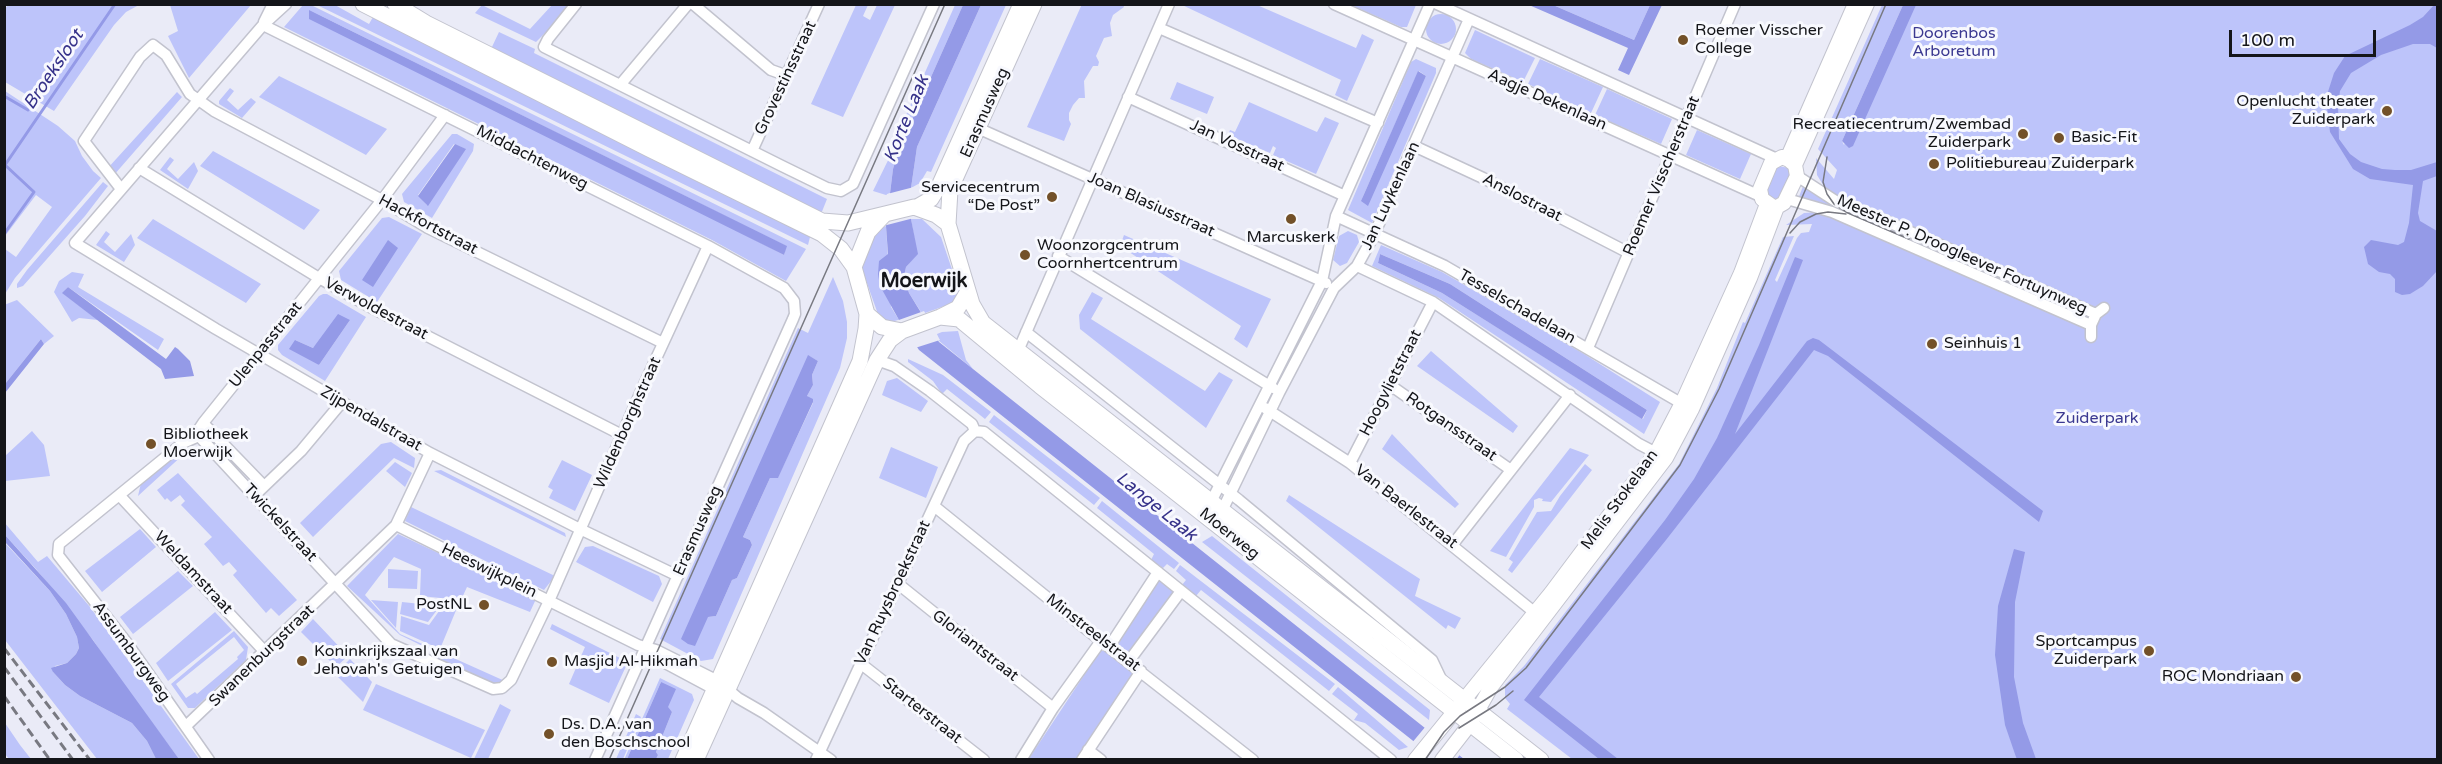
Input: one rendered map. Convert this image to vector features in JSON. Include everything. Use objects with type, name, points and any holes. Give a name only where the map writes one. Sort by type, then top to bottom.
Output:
[{"type":"main road","points":[[363,4],[822,234],[841,249],[854,267],[867,314],[860,361],[696,759]]},
{"type":"main road","points":[[394,4],[426,23],[822,221],[840,224],[916,207],[936,215],[948,224],[968,291],[958,308],[902,331],[890,340],[877,360],[724,690],[683,759]]},
{"type":"main road","name":"Erasmusweg","points":[[948,224],[950,190],[1021,4]]},
{"type":"main road","name":"Erasmusweg","points":[[916,207],[928,202],[934,195],[973,126],[1034,4]]},
{"type":"main road","points":[[854,267],[868,232],[884,215]]},
{"type":"main road","name":"Moerweg","points":[[968,291],[983,323],[1454,711],[1516,759]]},
{"type":"main road","points":[[867,314],[882,327],[902,331]]},
{"type":"main road","name":"Moerweg","points":[[934,319],[959,319],[1040,386],[1440,679],[1541,759]]},
{"type":"street","points":[[263,25],[273,4]]},
{"type":"street","points":[[121,189],[263,25],[286,4]]},
{"type":"street","points":[[576,4],[544,47],[800,175],[841,191],[853,184],[934,5]]},
{"type":"street","points":[[620,86],[688,4]]},
{"type":"street","points":[[693,4],[771,70],[785,75]]},
{"type":"street","name":"Grovestinsstraat","points":[[752,151],[819,4]]},
{"type":"street","points":[[1018,351],[1169,4]]},
{"type":"street","name":"Aagje Dekenlaan","points":[[1334,4],[1773,201]]},
{"type":"street","points":[[1214,513],[1219,483],[1322,281],[1336,216],[1430,4]]},
{"type":"street","points":[[1437,4],[1789,165]]},
{"type":"street","name":"Roemer Visscherstraat","points":[[1588,348],[1735,4]]},
{"type":"street","points":[[1773,201],[1855,4]]},
{"type":"street","points":[[1789,165],[1867,4]]},
{"type":"street","name":"Jan Luykenlaan","points":[[1214,513],[1231,493],[1279,393],[1334,288],[1357,266],[1374,235],[1469,19]]},
{"type":"street","name":"Middachtenweg","points":[[263,25],[708,246],[784,288],[794,301]]},
{"type":"street","points":[[1159,28],[1378,123]]},
{"type":"street","name":"Hackfortstraat","points":[[121,189],[84,141],[145,50],[153,45],[160,49],[183,87],[197,100],[382,200],[428,228],[663,343]]},
{"type":"street","name":"Jan Vosstraat","points":[[1128,97],[1345,196]]},
{"type":"street","name":"Ulenpasstraat","points":[[199,436],[199,429],[203,423],[260,355],[445,116]]},
{"type":"street","name":"Joan Blasiusstraat","points":[[973,126],[1334,288]]},
{"type":"street","name":"Anslostraat","points":[[1414,146],[1483,178],[1629,253]]},
{"type":"street","points":[[1773,201],[1762,182],[1771,163],[1789,165]]},
{"type":"street","name":"Meester P. Droogleever Fortuynweg","points":[[1773,201],[1831,211],[2091,325],[2100,311],[1837,202],[1789,165]]},
{"type":"street","name":"Verwoldestraat","points":[[139,168],[319,278],[461,354],[622,435]]},
{"type":"street","name":"Zijpendalstraat","points":[[121,189],[75,243],[260,355],[430,453],[678,576]]},
{"type":"street","name":"Melis Stokelaan","points":[[1442,759],[1470,724],[1491,687],[1539,616],[1661,455],[1687,406],[1773,201]]},
{"type":"street","name":"Tesselschadelaan","points":[[1336,216],[1445,266],[1687,406]]},
{"type":"street","name":"Wildenborghstraat","points":[[549,601],[708,246]]},
{"type":"street","points":[[1058,256],[1279,393]]},
{"type":"street","points":[[1357,266],[1433,303],[1639,444],[1661,455]]},
{"type":"street","name":"Erasmusweg","points":[[595,759],[793,319],[794,301]]},
{"type":"street","name":"Hoogvlietstraat","points":[[1350,463],[1433,303]]},
{"type":"street","points":[[2091,325],[2091,337]]},
{"type":"street","name":"Moerweg","points":[[1026,332],[1219,483],[1432,660],[1440,679]]},
{"type":"street","points":[[877,360],[894,366],[972,424],[975,431],[984,432],[1391,759]]},
{"type":"street","name":"Rotgansstraat","points":[[1390,385],[1511,470]]},
{"type":"street","points":[[1453,544],[1569,395]]},
{"type":"street","points":[[254,496],[301,451],[342,402]]},
{"type":"street","name":"Van Baerlestraat","points":[[1260,405],[1350,463],[1453,544],[1539,616]]},
{"type":"street","name":"Twickelstraat","points":[[203,423],[264,486]]},
{"type":"street","name":"Van Ruysbroekstraat","points":[[818,756],[964,441],[975,431]]},
{"type":"street","points":[[120,496],[183,443],[199,436]]},
{"type":"street","name":"Twickelstraat","points":[[199,436],[337,584]]},
{"type":"street","points":[[337,584],[396,525],[430,453]]},
{"type":"street","name":"Assumburgweg","points":[[120,496],[59,544],[58,555],[127,643],[209,759]]},
{"type":"street","name":"Weldamstraat","points":[[120,496],[265,652]]},
{"type":"street","name":"Minstreelstraat","points":[[934,506],[1105,644],[1253,759]]},
{"type":"street","name":"Heeswijkplein","points":[[337,584],[391,644],[493,689],[502,688],[510,680],[549,601],[396,525]]},
{"type":"street","points":[[1021,759],[1053,708],[1105,644],[1158,572]]},
{"type":"street","name":"Swanenburgstraat","points":[[186,726],[337,584]]},
{"type":"street","name":"Gloriantstraat","points":[[897,584],[1053,708]]},
{"type":"street","points":[[1129,661],[1181,591]]},
{"type":"street","points":[[549,601],[645,648],[656,650],[764,713],[818,756],[831,759]]},
{"type":"street","name":"Melis Stokelaan","points":[[1417,756],[1465,698],[1539,616]]},
{"type":"street","name":"Starterstraat","points":[[860,663],[984,759]]},
{"type":"street","points":[[1082,759],[1141,671]]},
{"type":"street","points":[[1088,750],[1101,759]]},
{"type":"green space","points":[[170,4],[251,5],[189,78],[168,36],[178,31]]},
{"type":"green space","points":[[1082,4],[1123,4],[1124,7],[1113,15],[1110,23],[1112,36],[1104,38],[1096,56],[1098,66],[1093,66],[1084,81],[1085,98],[1079,98],[1069,113],[1071,124],[1064,141],[1027,127]]},
{"type":"green space","points":[[1180,4],[1257,5],[1356,48],[1362,34],[1374,40],[1347,101],[1335,95],[1341,80]]},
{"type":"green space","points":[[8,5],[139,5],[126,12],[114,25],[54,111],[5,82],[4,10]]},
{"type":"green space","points":[[303,5],[311,5],[806,249],[786,281],[712,240],[284,27]],"holes":[[[309,10],[786,246],[784,255]]]},
{"type":"green space","points":[[317,5],[335,5],[369,24],[373,17],[810,237],[808,245]]},
{"type":"green space","points":[[482,5],[530,29],[552,5],[572,5],[548,33],[546,32],[536,42],[475,13]]},
{"type":"green space","points":[[856,5],[868,5],[863,16],[870,20],[877,5],[895,5],[843,117],[811,104]]},
{"type":"green space","points":[[955,5],[963,5],[899,149],[893,169],[890,193],[886,195],[873,191],[896,144],[894,142]]},
{"type":"green space","points":[[981,5],[1006,5],[931,172],[927,171],[920,183],[911,188],[917,147]]},
{"type":"green space","points":[[1351,5],[1416,5],[1407,27],[1401,27]]},
{"type":"green space","points":[[1553,5],[1650,5],[1634,40]]},
{"type":"green space","name":"Zuiderpark","points":[[1882,5],[1903,5],[1842,141],[1844,145],[1909,5],[2437,5],[2437,759],[1572,759],[1507,709],[1510,704],[1505,698],[1505,685],[1524,666],[1679,464],[1717,388],[1743,322],[1745,323],[1783,237],[1794,236],[1775,280],[1777,282],[1797,238],[1801,233],[1809,232],[1812,224],[1786,225],[1804,213],[1819,212],[1798,199],[1804,184],[1825,188],[1817,175],[1816,158],[1834,179],[1837,170],[1818,149]]},
{"type":"green space","points":[[1441,14],[1451,19],[1456,29],[1451,39],[1441,44],[1431,39],[1426,29],[1431,19]]},
{"type":"green space","points":[[1475,30],[1535,58],[1523,82],[1471,59],[1465,53]]},
{"type":"green space","points":[[499,32],[535,49],[534,53],[827,199],[821,214],[491,49]]},
{"type":"green space","points":[[1416,59],[1436,68],[1436,73],[1372,223],[1348,210],[1411,62]],"holes":[[[1418,72],[1426,76],[1361,201]]]},
{"type":"green space","points":[[1540,59],[1603,87],[1591,113],[1528,84]]},
{"type":"green space","points":[[279,76],[387,129],[366,155],[259,97]]},
{"type":"green space","points":[[1177,82],[1214,97],[1207,114],[1170,99]]},
{"type":"green space","points":[[230,88],[234,91],[227,100],[238,110],[251,98],[256,102],[242,118],[219,104]]},
{"type":"green space","points":[[1607,89],[1672,119],[1661,144],[1595,115]]},
{"type":"green space","points":[[5,91],[58,126],[75,141],[82,156],[101,178],[15,278],[5,294],[5,249],[16,257],[52,207],[36,195],[5,236]]},
{"type":"green space","points":[[177,92],[182,97],[114,175],[107,169]]},
{"type":"green space","points":[[1249,102],[1317,132],[1325,117],[1339,123],[1316,174],[1273,155],[1276,148],[1273,146],[1270,153],[1228,135],[1230,130],[1235,132]]},
{"type":"green space","points":[[1697,130],[1751,154],[1740,179],[1686,155]]},
{"type":"green space","points":[[452,134],[457,134],[474,144],[473,151],[432,218],[404,202],[402,194]],"holes":[[[454,144],[465,149],[427,205],[418,195]]]},
{"type":"green space","points":[[213,151],[320,210],[304,230],[200,166]]},
{"type":"green space","points":[[170,157],[174,160],[167,169],[178,179],[194,162],[198,171],[188,189],[160,170]]},
{"type":"green space","points":[[1778,166],[1789,168],[1792,174],[1780,198],[1776,199],[1770,197],[1765,191],[1774,169]]},
{"type":"green space","points":[[103,182],[108,186],[85,216],[23,286],[17,288],[17,284],[27,270]]},
{"type":"green space","points":[[389,217],[422,234],[377,302],[341,280],[339,271],[382,218]]},
{"type":"green space","points":[[153,219],[261,284],[246,303],[137,238]]},
{"type":"green space","points":[[911,219],[922,219],[941,237],[959,290],[953,303],[925,313],[921,312],[909,293],[904,277],[906,267],[917,254]]},
{"type":"green space","points":[[886,226],[891,307],[899,320],[889,322],[879,317],[863,272],[863,256],[876,231]]},
{"type":"green space","points":[[106,231],[110,234],[104,242],[115,252],[131,234],[135,245],[124,262],[96,245]]},
{"type":"green space","points":[[1348,231],[1357,235],[1359,242],[1347,263],[1340,266],[1333,260],[1339,236]]},
{"type":"green space","points":[[1124,235],[1271,299],[1247,348],[1234,339],[1241,326],[1120,246]]},
{"type":"green space","points":[[1381,245],[1442,272],[1584,354],[1660,402],[1644,434],[1439,298],[1372,266]],"holes":[[[1380,254],[1450,284],[1647,410],[1643,419],[1442,293],[1378,263]]]},
{"type":"green space","points":[[72,272],[84,274],[78,287],[164,339],[158,350],[68,287],[63,293],[98,320],[79,318],[72,322],[54,292],[59,281]]},
{"type":"green space","points":[[833,277],[843,301],[847,322],[847,338],[840,368],[713,659],[701,661],[660,639],[798,328],[808,333]],"holes":[[[809,356],[818,361],[812,375],[813,385],[807,396],[813,403],[778,477],[770,478],[743,537],[750,540],[752,545],[737,578],[732,580],[716,616],[708,617]]]},
{"type":"green space","points":[[1092,292],[1103,298],[1091,319],[1205,391],[1219,372],[1233,380],[1206,428],[1080,329],[1079,315]]},
{"type":"green space","points":[[327,294],[366,317],[325,381],[282,355],[278,350],[278,345],[319,296]],"holes":[[[350,320],[319,365],[295,340],[313,348]]]},
{"type":"green space","points":[[17,300],[54,336],[44,344],[41,339],[5,384],[4,305]]},
{"type":"green space","points":[[958,331],[966,360],[973,369],[938,340],[937,334]]},
{"type":"green space","points":[[1431,351],[1518,426],[1513,433],[1417,366]]},
{"type":"green space","points":[[908,359],[943,375],[991,412],[985,419],[947,389],[942,394],[933,381],[908,362]]},
{"type":"green space","points":[[897,378],[928,401],[921,412],[882,395],[887,381]]},
{"type":"green space","points":[[994,415],[1100,498],[1094,505],[989,422]]},
{"type":"green space","points":[[32,431],[44,445],[50,476],[5,481],[5,456]]},
{"type":"green space","points":[[1392,434],[1459,504],[1455,508],[1382,449]]},
{"type":"green space","points":[[391,442],[415,458],[414,468],[394,458],[313,537],[300,523],[381,444]]},
{"type":"green space","points":[[891,447],[938,467],[926,498],[879,478]]},
{"type":"green space","points":[[180,448],[185,453],[138,496],[141,483]]},
{"type":"green space","points":[[1570,448],[1589,455],[1551,502],[1542,501],[1543,499],[1539,498],[1534,500],[1534,507],[1506,557],[1490,551]]},
{"type":"green space","points":[[562,460],[592,475],[575,511],[549,498],[553,490],[548,487]]},
{"type":"green space","points":[[395,462],[412,473],[405,487],[386,471]]},
{"type":"green space","points":[[1585,464],[1592,470],[1512,573],[1508,570],[1513,562],[1509,559],[1537,512],[1551,511]]},
{"type":"green space","points":[[441,470],[565,533],[566,537],[434,471]]},
{"type":"green space","points":[[178,473],[297,600],[279,616],[271,608],[266,613],[233,575],[237,571],[229,562],[223,566],[204,544],[212,537],[181,505],[185,501],[180,495],[171,502],[167,498],[165,500],[157,490]]},
{"type":"green space","points":[[1289,495],[1420,579],[1415,596],[1461,618],[1455,629],[1448,625],[1446,629],[1286,501]]},
{"type":"green space","points":[[1102,501],[1179,563],[1174,569],[1167,564],[1163,568],[1151,560],[1154,554],[1097,508]]},
{"type":"green space","points":[[411,507],[555,576],[544,590],[405,521]]},
{"type":"green space","points":[[4,522],[38,562],[47,556],[90,607],[199,759],[179,759],[93,640],[36,569],[5,535]]},
{"type":"green space","points":[[140,529],[156,547],[102,592],[85,571]]},
{"type":"green space","points":[[398,534],[536,599],[530,612],[467,587],[461,600],[420,596],[421,569],[394,557],[365,595],[400,634],[507,682],[501,690],[431,658],[433,651],[400,635],[347,586]]},
{"type":"green space","points":[[1212,536],[1430,710],[1429,720],[1202,542]]},
{"type":"green space","points":[[4,542],[50,591],[66,614],[77,637],[79,648],[76,654],[67,663],[55,666],[53,672],[80,696],[132,723],[147,741],[156,759],[97,759],[5,640]]},
{"type":"green space","points":[[593,546],[659,576],[662,584],[653,602],[576,562],[585,547]]},
{"type":"green space","points":[[1180,565],[1335,684],[1329,691],[1201,590],[1196,596],[1182,585],[1186,580],[1176,571]]},
{"type":"green space","points":[[388,569],[418,571],[417,589],[388,588]]},
{"type":"green space","points":[[178,571],[193,586],[133,634],[120,617]]},
{"type":"green space","points":[[1159,576],[1178,591],[1132,659],[1133,677],[1083,751],[1093,759],[1028,760],[1100,651],[1114,645]]},
{"type":"green space","points":[[371,600],[398,602],[396,628]]},
{"type":"green space","points":[[402,602],[440,606],[428,622],[400,614]]},
{"type":"green space","points":[[442,607],[457,608],[440,649],[400,631],[401,616],[429,625]]},
{"type":"green space","points":[[215,612],[232,630],[168,681],[156,663]]},
{"type":"green space","points":[[313,619],[348,656],[336,667],[301,632]]},
{"type":"green space","points":[[552,624],[628,662],[609,703],[569,684],[585,647],[550,629]]},
{"type":"green space","points":[[234,631],[248,647],[246,660],[195,708],[188,708],[171,684]],"holes":[[[234,637],[244,650],[237,657],[238,659],[197,694],[195,692],[186,698],[176,684]]]},
{"type":"green space","points":[[350,659],[372,682],[363,702],[335,674]]},
{"type":"green space","points":[[660,678],[692,694],[694,700],[668,759],[656,759],[658,755],[656,752],[672,712],[667,708],[661,682],[627,759],[624,760]]},
{"type":"green space","points":[[376,684],[485,730],[471,758],[363,710]]},
{"type":"green space","points":[[1338,687],[1408,747],[1399,750],[1365,723],[1354,720],[1358,714],[1332,694]]},
{"type":"green space","points":[[500,704],[511,710],[488,759],[474,759]]},
{"type":"green space","points":[[636,714],[641,717],[623,759],[616,759]]},
{"type":"green space","points":[[5,723],[31,759],[9,759],[5,754]]},
{"type":"shaded area","points":[[963,5],[981,5],[917,147],[911,188],[911,219],[918,254],[906,267],[904,277],[909,293],[939,342],[1464,759],[1436,759],[919,350],[899,320],[880,286],[878,274],[879,261],[888,254],[886,226],[893,169],[899,149]]},
{"type":"shaded area","points":[[1529,5],[1553,5],[1634,40],[1650,5],[1662,5],[1629,75],[1618,70],[1628,48]]},
{"type":"shaded area","points":[[1903,5],[1916,5],[1853,146],[1849,148],[1842,141]]},
{"type":"shaded area","points":[[2434,5],[2437,5],[2437,48],[2430,44],[2413,44],[2381,55],[2351,73],[2340,91],[2338,105],[2339,139],[2350,154],[2361,162],[2382,169],[2411,170],[2437,162],[2437,176],[2423,181],[2418,213],[2420,221],[2437,231],[2437,271],[2423,286],[2410,294],[2402,295],[2395,292],[2395,279],[2390,274],[2379,272],[2368,264],[2364,247],[2371,240],[2398,245],[2404,242],[2409,223],[2413,185],[2370,179],[2353,169],[2330,132],[2326,98],[2334,73],[2345,56],[2410,25],[2423,17]]},
{"type":"shaded area","points":[[309,10],[787,246],[784,255],[309,19]]},
{"type":"shaded area","points":[[1418,71],[1426,76],[1368,206],[1361,201]]},
{"type":"shaded area","points":[[455,144],[466,149],[428,206],[418,196]]},
{"type":"shaded area","points":[[388,240],[398,248],[373,287],[362,280]]},
{"type":"shaded area","points":[[1380,254],[1450,284],[1647,410],[1642,419],[1442,293],[1378,263]]},
{"type":"shaded area","points":[[1795,257],[1803,260],[1735,434],[1807,341],[1813,338],[1819,340],[2043,511],[2039,522],[1828,356],[1814,350],[1666,540],[1539,697],[1618,759],[1599,759],[1524,700],[1665,520],[1694,479],[1717,438]]},
{"type":"shaded area","points":[[68,287],[166,359],[175,347],[178,349],[190,361],[194,376],[165,379],[161,369],[62,293]]},
{"type":"shaded area","points":[[338,314],[350,320],[319,365],[289,349],[295,340],[313,348]]},
{"type":"shaded area","points":[[41,339],[44,344],[5,393],[5,384]]},
{"type":"shaded area","points":[[808,355],[818,361],[812,375],[813,385],[807,396],[813,399],[813,402],[778,478],[770,478],[743,537],[750,540],[752,545],[737,578],[732,580],[716,616],[708,617],[695,646],[688,644],[681,639]]},
{"type":"shaded area","points":[[5,535],[66,603],[179,759],[156,759],[147,741],[132,723],[80,696],[53,672],[51,668],[67,663],[76,654],[79,648],[77,637],[66,614],[50,591],[5,542]]},
{"type":"shaded area","points":[[2014,549],[2025,552],[2015,602],[2014,677],[2023,723],[2036,759],[2017,759],[2016,757],[2005,725],[1995,655],[1998,606]]},
{"type":"shaded area","points":[[661,682],[676,689],[668,707],[672,712],[656,752],[658,755],[656,759],[627,759]]},
{"type":"pier","points":[[914,187],[914,218],[883,226],[887,194]]},
{"type":"pier","points":[[924,311],[940,340],[915,348],[896,321]]},
{"type":"pier","points":[[1426,726],[1461,753],[1456,760],[1431,760],[1411,744]]},
{"type":"waterway","name":"Broeksloot","points":[[4,234],[34,192],[5,165],[115,4]]},
{"type":"waterway","points":[[4,96],[28,110]]},
{"type":"tram line","points":[[609,760],[945,4]]},
{"type":"tram line","points":[[1425,760],[1444,732],[1460,716],[1505,687],[1526,668],[1680,465],[1719,389],[1886,4]]},
{"type":"tram line","points":[[1827,157],[1823,182],[1834,204],[1848,213],[1909,239]]},
{"type":"tram line","points":[[1790,233],[1800,222],[1816,214],[1828,212],[1846,214]]},
{"type":"tram line","points":[[1459,728],[1496,705],[1513,691]]},
{"type":"railway","points":[[4,648],[90,760]]},
{"type":"railway","points":[[4,667],[73,760]]},
{"type":"railway","points":[[4,696],[50,760]]},
{"type":"place","name":"Roemer Visscher College","points":[[1683,40]]},
{"type":"place","name":"Openlucht theater Zuiderpark","points":[[2387,111]]},
{"type":"place","name":"Recreatiecentrum/Zwembad Zuiderpark","points":[[2023,134]]},
{"type":"place","name":"Basic-Fit","points":[[2059,138]]},
{"type":"place","name":"Politiebureau Zuiderpark","points":[[1934,164]]},
{"type":"place","name":"Servicecentrum “De Post”","points":[[1052,197]]},
{"type":"place","name":"Marcuskerk","points":[[1291,219]]},
{"type":"place","name":"Woonzorgcentrum Coornhertcentrum","points":[[1025,255]]},
{"type":"place","name":"Seinhuis 1","points":[[1932,344]]},
{"type":"place","name":"Bibliotheek Moerwijk","points":[[151,444]]},
{"type":"place","name":"PostNL","points":[[484,605]]},
{"type":"place","name":"Sportcampus Zuiderpark","points":[[2149,651]]},
{"type":"place","name":"Koninkrijkszaal van Jehovah's Getuigen","points":[[302,661]]},
{"type":"place","name":"Masjid Al-Hikmah","points":[[552,662]]},
{"type":"place","name":"ROC Mondriaan","points":[[2296,677]]},
{"type":"place","name":"Ds. D.A. van den Boschschool","points":[[549,734]]},
{"type":"district","name":"Moerwijk","points":[[924,282]]},
{"type":"park label","name":"Doorenbos Arboretum","points":[[1954,43]]},
{"type":"water label","name":"Korte Laak","points":[[907,119]]},
{"type":"water label","name":"Lange Laak","points":[[1156,507]]}]
